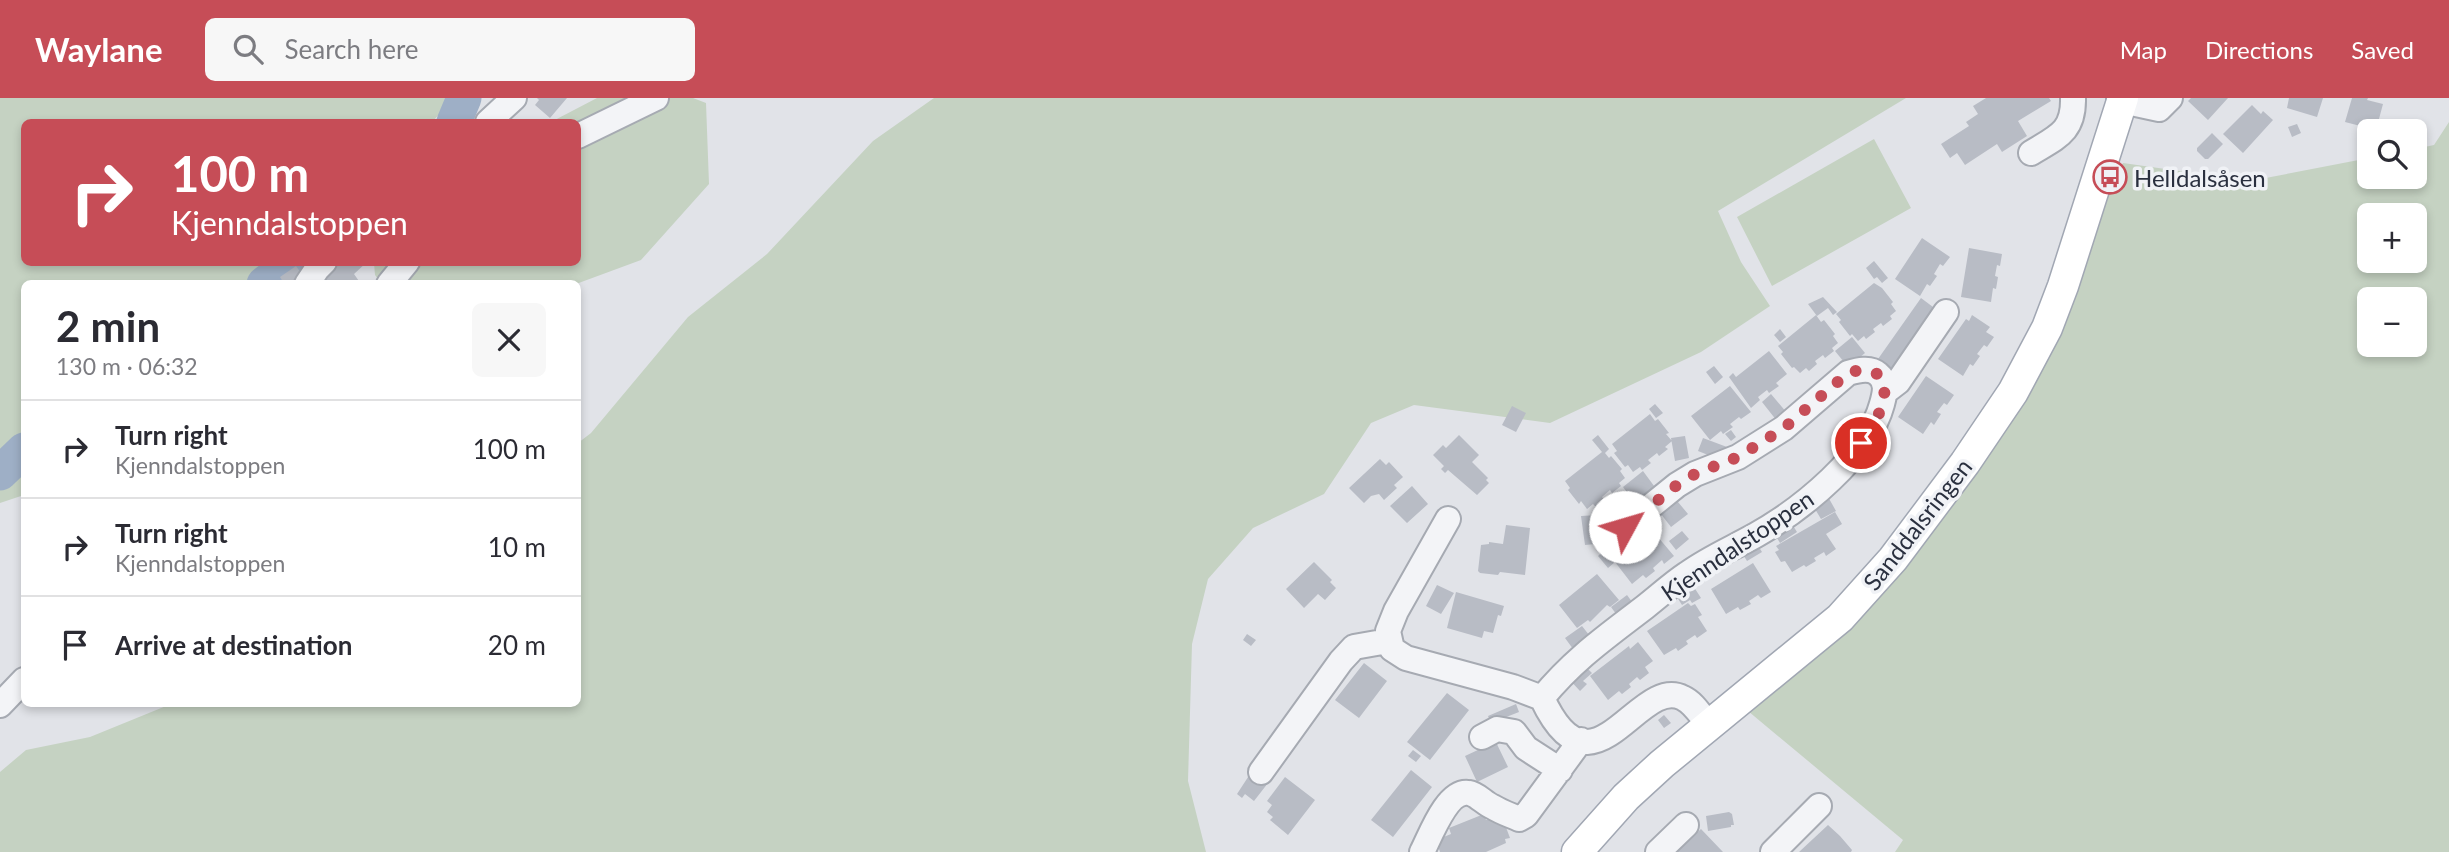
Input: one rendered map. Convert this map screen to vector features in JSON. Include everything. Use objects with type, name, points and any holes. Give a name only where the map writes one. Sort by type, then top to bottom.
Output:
[{"type":"main road","name":"Sanddalsringen","points":[[1577,852],[1626,797],[1840,618],[1893,559],[1995,419],[2031,361],[2047,328],[2063,286],[2121,99]]},
{"type":"street","points":[[491,119],[514,98]]},
{"type":"street","points":[[581,135],[656,98]]},
{"type":"street","points":[[2031,153],[2058,137],[2070,124],[2074,113],[2073,98]]},
{"type":"street","name":"Sanddalsringen","points":[[2121,99],[2159,109],[2170,98]]},
{"type":"street","points":[[392,280],[404,266]]},
{"type":"street","points":[[1885,392],[1898,382],[1946,312]]},
{"type":"street","points":[[1625,527],[1677,485],[1695,474],[1738,457],[1784,428],[1848,373],[1860,370],[1878,374],[1884,382],[1885,392]]},
{"type":"street","name":"Kjenndalstoppen","points":[[1542,698],[1563,673],[1586,652],[1687,574],[1756,535],[1813,495],[1837,474],[1864,439],[1880,410],[1885,392]]},
{"type":"street","points":[[1448,519],[1396,611],[1388,631],[1392,649],[1406,658],[1513,687],[1542,698],[1558,727],[1566,734],[1581,740],[1598,739],[1612,734],[1663,695],[1685,698],[1709,725]]},
{"type":"street","points":[[1261,772],[1354,647],[1388,640]]},
{"type":"street","points":[[0,705],[21,683]]},
{"type":"street","points":[[1482,737],[1497,729],[1514,732],[1526,748],[1560,770]]},
{"type":"street","points":[[1422,852],[1452,798],[1469,793],[1519,819],[1526,815],[1581,740]]},
{"type":"street","points":[[1773,852],[1819,806]]},
{"type":"street","points":[[1658,852],[1686,825]]},
{"type":"green space","points":[[0,98],[454,98],[435,119],[21,119],[21,266],[335,266],[333,280],[21,280],[21,496],[0,503]]},
{"type":"green space","points":[[597,98],[693,98],[706,103],[709,184],[641,260],[581,282],[581,280],[379,280],[374,266],[581,266],[581,119],[557,119]]},
{"type":"green space","points":[[934,98],[1906,98],[1718,211],[1741,262],[1770,306],[1701,352],[1550,423],[1414,405],[1371,423],[1324,494],[1253,528],[1208,579],[1192,644],[1188,781],[1206,852],[0,852],[0,772],[26,750],[90,737],[164,707],[581,707],[581,441],[591,433],[688,317],[767,254],[873,141]]},
{"type":"green space","points":[[2449,122],[2449,852],[1895,852],[1903,840],[1748,711],[1876,591],[2026,401],[2091,232],[2123,163],[2250,181],[2357,160],[2357,189],[2427,189],[2427,146],[2434,145]]},
{"type":"green space","points":[[1874,139],[1911,208],[1772,286],[1737,217]]},
{"type":"building","points":[[537,98],[567,98],[550,118],[535,105],[539,100]]},
{"type":"building","points":[[1986,98],[2049,98],[2051,101],[2018,121],[2027,136],[2002,152],[1997,144],[1965,165],[1957,153],[1950,158],[1941,144],[1969,126],[1966,122],[1978,114],[1973,106]]},
{"type":"building","points":[[2191,98],[2228,98],[2208,120],[2188,101]]},
{"type":"building","points":[[2289,98],[2323,98],[2317,117],[2287,108]]},
{"type":"building","points":[[2352,98],[2368,98],[2367,100],[2383,104],[2379,119],[2357,119],[2357,125],[2345,122]]},
{"type":"building","points":[[2252,105],[2273,120],[2243,153],[2223,134]]},
{"type":"building","points":[[2297,124],[2301,133],[2292,137],[2288,127]]},
{"type":"building","points":[[2212,133],[2223,144],[2205,159],[2197,148]]},
{"type":"building","points":[[1922,238],[1950,257],[1943,266],[1940,264],[1934,274],[1937,276],[1930,286],[1927,284],[1920,296],[1895,279]]},
{"type":"building","points":[[1969,248],[2002,254],[2000,266],[1997,265],[1995,276],[1998,277],[1991,302],[1961,297]]},
{"type":"building","points":[[1874,261],[1888,278],[1882,283],[1877,277],[1874,279],[1866,268]]},
{"type":"building","points":[[296,266],[306,280],[282,280],[280,277]]},
{"type":"building","points":[[330,266],[363,266],[354,274],[358,280],[320,280]]},
{"type":"building","points":[[1874,283],[1882,288],[1893,302],[1891,304],[1896,311],[1890,316],[1892,319],[1873,329],[1875,332],[1866,339],[1864,336],[1858,341],[1852,334],[1850,336],[1836,314]]},
{"type":"building","points":[[1823,297],[1837,312],[1833,315],[1828,308],[1817,316],[1808,304]]},
{"type":"building","points":[[1921,298],[1937,310],[1895,370],[1878,359]]},
{"type":"building","points":[[1816,315],[1821,322],[1824,320],[1835,334],[1833,336],[1838,343],[1832,348],[1834,351],[1815,361],[1817,364],[1809,371],[1806,368],[1800,373],[1792,368],[1778,346]]},
{"type":"building","points":[[1972,315],[1990,327],[1986,332],[1994,337],[1987,347],[1984,345],[1977,354],[1980,356],[1973,366],[1970,364],[1963,376],[1938,359],[1966,319],[1969,321]]},
{"type":"building","points":[[1780,329],[1786,337],[1780,342],[1774,335]]},
{"type":"building","points":[[1852,337],[1865,353],[1848,367],[1835,351]]},
{"type":"building","points":[[1769,351],[1787,374],[1776,383],[1779,386],[1758,397],[1760,400],[1751,408],[1729,377],[1733,373],[1736,377]]},
{"type":"building","points":[[1714,366],[1723,377],[1715,384],[1706,372]]},
{"type":"building","points":[[1926,376],[1954,395],[1947,405],[1944,403],[1937,412],[1941,414],[1934,425],[1931,422],[1923,434],[1898,417]]},
{"type":"building","points":[[1730,386],[1751,412],[1741,419],[1739,417],[1730,424],[1733,427],[1723,434],[1721,431],[1710,440],[1691,416]]},
{"type":"building","points":[[1771,394],[1787,413],[1777,421],[1762,402]]},
{"type":"building","points":[[1655,404],[1663,413],[1656,418],[1649,409]]},
{"type":"building","points":[[1512,406],[1526,413],[1516,432],[1502,425]]},
{"type":"building","points":[[1650,414],[1655,421],[1658,419],[1672,441],[1665,447],[1668,449],[1648,460],[1651,463],[1642,470],[1640,467],[1633,472],[1628,465],[1625,467],[1614,453],[1617,451],[1612,444]]},
{"type":"building","points":[[1846,429],[1857,438],[1844,454],[1833,445]]},
{"type":"building","points":[[1731,430],[1736,437],[1731,441],[1725,434]]},
{"type":"building","points":[[1459,435],[1479,455],[1472,462],[1488,478],[1486,480],[1489,483],[1477,495],[1448,470],[1445,473],[1441,469],[1444,466],[1433,455],[1443,445],[1446,448]]},
{"type":"building","points":[[1598,435],[1609,449],[1605,453],[1622,469],[1620,471],[1625,478],[1619,483],[1621,486],[1602,497],[1604,500],[1596,507],[1593,504],[1587,509],[1581,501],[1579,504],[1568,490],[1570,488],[1565,481],[1602,452],[1592,440]]},
{"type":"building","points":[[1685,436],[1689,458],[1675,461],[1671,438]]},
{"type":"building","points":[[1703,438],[1727,447],[1721,460],[1698,451]]},
{"type":"building","points":[[1380,459],[1386,465],[1389,462],[1403,477],[1394,485],[1397,488],[1384,500],[1379,494],[1371,496],[1364,503],[1349,488]]},
{"type":"building","points":[[1643,471],[1657,490],[1637,506],[1623,487]]},
{"type":"building","points":[[1412,486],[1428,504],[1407,523],[1390,506]]},
{"type":"building","points":[[1827,495],[1836,511],[1821,519],[1812,504]]},
{"type":"building","points":[[1673,496],[1688,514],[1671,527],[1657,509]]},
{"type":"building","points":[[1835,512],[1842,524],[1826,534],[1836,549],[1826,556],[1824,552],[1814,558],[1816,561],[1792,572],[1785,561],[1781,562],[1775,552],[1779,550],[1776,546]]},
{"type":"building","points":[[1598,515],[1601,527],[1605,527],[1606,543],[1585,545],[1581,516]]},
{"type":"building","points":[[1790,521],[1797,532],[1780,543],[1773,531]]},
{"type":"building","points":[[1506,525],[1530,528],[1525,575],[1480,573],[1481,545],[1489,542],[1503,544]]},
{"type":"building","points":[[1652,530],[1674,556],[1664,564],[1662,560],[1646,578],[1643,575],[1632,584],[1615,562],[1608,568],[1598,556],[1607,548],[1616,559]]},
{"type":"building","points":[[1682,531],[1689,539],[1676,550],[1669,541]]},
{"type":"building","points":[[1755,541],[1762,552],[1747,561],[1740,550]]},
{"type":"building","points":[[1314,562],[1332,580],[1330,582],[1336,588],[1325,600],[1318,594],[1304,608],[1286,589]]},
{"type":"building","points":[[1753,563],[1771,592],[1761,598],[1758,595],[1749,601],[1751,604],[1726,614],[1711,589]]},
{"type":"building","points":[[1597,574],[1619,600],[1610,607],[1607,605],[1590,622],[1588,620],[1577,628],[1559,605]]},
{"type":"building","points":[[1690,581],[1701,598],[1682,605],[1673,591]]},
{"type":"building","points":[[1437,585],[1454,593],[1441,614],[1426,606]]},
{"type":"building","points":[[1456,592],[1504,606],[1501,616],[1498,615],[1493,633],[1484,631],[1482,638],[1447,628]]},
{"type":"building","points":[[1627,595],[1635,606],[1619,618],[1611,607]]},
{"type":"building","points":[[1688,603],[1691,606],[1695,604],[1702,615],[1698,617],[1707,631],[1686,641],[1688,644],[1678,651],[1676,648],[1664,655],[1647,631]]},
{"type":"building","points":[[1582,626],[1593,640],[1576,653],[1565,638]]},
{"type":"building","points":[[1247,634],[1256,640],[1251,646],[1243,640]]},
{"type":"building","points":[[1638,642],[1653,661],[1645,667],[1649,673],[1640,680],[1637,677],[1629,684],[1631,687],[1622,694],[1619,691],[1608,700],[1590,676]]},
{"type":"building","points":[[1364,663],[1387,681],[1359,718],[1335,700]]},
{"type":"building","points":[[1582,663],[1592,673],[1583,681],[1587,684],[1580,691],[1567,677]]},
{"type":"building","points":[[1447,693],[1469,710],[1430,760],[1407,742]]},
{"type":"building","points":[[1516,704],[1519,712],[1491,723],[1488,716]]},
{"type":"building","points":[[1664,715],[1671,723],[1664,728],[1658,720]]},
{"type":"building","points":[[1493,736],[1508,767],[1477,782],[1465,756],[1480,749],[1477,744]]},
{"type":"building","points":[[1413,750],[1421,756],[1416,762],[1408,756]]},
{"type":"building","points":[[1411,770],[1432,787],[1393,837],[1371,820]]},
{"type":"building","points":[[1252,771],[1268,783],[1254,801],[1245,794],[1242,798],[1237,794]]},
{"type":"building","points":[[1285,777],[1315,800],[1288,835],[1270,820],[1273,817],[1267,812],[1272,805],[1267,801]]},
{"type":"building","points":[[1729,812],[1734,825],[1708,831],[1706,816]]},
{"type":"building","points":[[1484,814],[1486,820],[1495,816],[1498,824],[1504,822],[1510,838],[1505,839],[1506,843],[1486,852],[1440,852],[1436,840],[1451,834],[1449,828]]},
{"type":"building","points":[[1828,825],[1851,852],[1799,852]]},
{"type":"building","points":[[1701,829],[1723,852],[1677,852],[1683,845]]},
{"type":"waterway","points":[[455,119],[464,98]]},
{"type":"waterway","points":[[269,280],[288,266]]},
{"type":"waterway","points":[[0,473],[21,453]]},
{"type":"place","name":"Helldalsåsen","points":[[2110,177]]},
{"type":"route","points":[[1625,527],[1677,485],[1695,474],[1738,457],[1784,428],[1848,373],[1870,370],[1878,374],[1884,382],[1885,392],[1880,410],[1861,443]]}]
